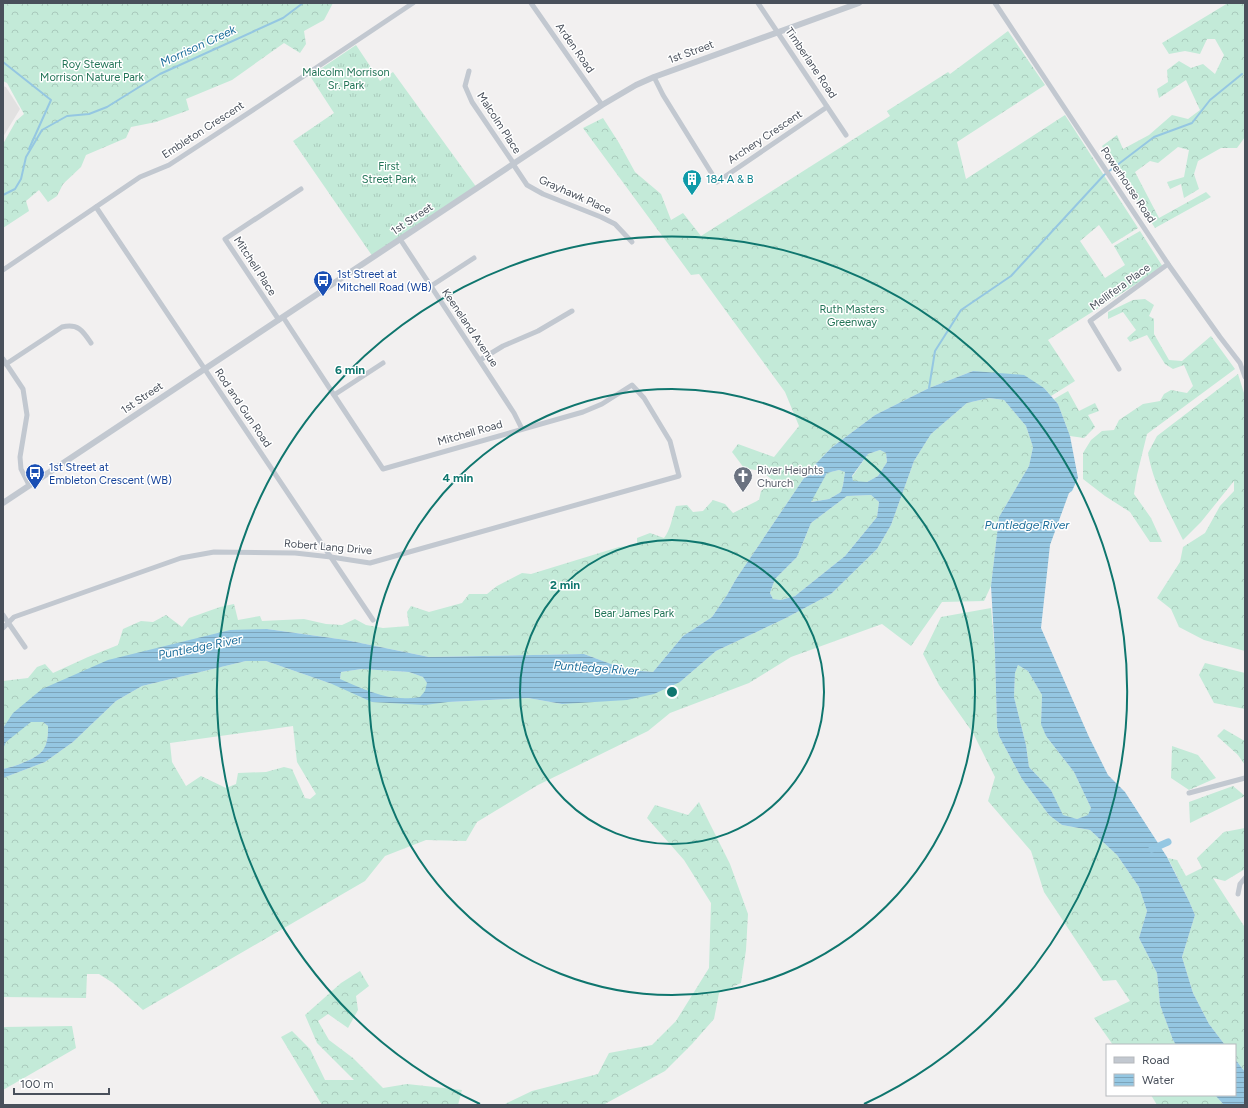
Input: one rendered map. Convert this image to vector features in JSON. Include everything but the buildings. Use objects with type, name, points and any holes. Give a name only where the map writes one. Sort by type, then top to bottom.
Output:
[{"type":"street","name":"Embleton Crescent","points":[[3,270],[140,177],[169,165],[413,3]]},
{"type":"street","name":"Arden Road","points":[[531,3],[602,105]]},
{"type":"street","name":"Timberlane Road","points":[[758,3],[846,135]]},
{"type":"street","name":"1st Street","points":[[3,503],[602,105],[636,85],[654,77],[858,3]]},
{"type":"street","name":"Powerhouse Road","points":[[995,3],[1168,264],[1220,337],[1240,362],[1245,377]]},
{"type":"street","name":"Malcolm Place","points":[[469,71],[465,86],[472,102],[513,164]]},
{"type":"street","name":"Archery Crescent","points":[[654,77],[663,95],[717,182],[828,107]]},
{"type":"street","name":"Grayhawk Place","points":[[513,164],[527,185],[543,194],[595,214],[615,224],[632,242]]},
{"type":"street","name":"Mitchell Place","points":[[281,318],[225,239],[301,189]]},
{"type":"street","name":"Rod and Gun Road","points":[[96,206],[373,620]]},
{"type":"street","name":"Keeneland Avenue","points":[[400,239],[480,360],[514,413],[522,429]]},
{"type":"street","points":[[431,286],[474,258]]},
{"type":"street","name":"Mellifera Place","points":[[1119,369],[1090,321],[1168,264]]},
{"type":"street","points":[[480,360],[503,346],[538,331],[572,311]]},
{"type":"street","name":"Mitchell Road","points":[[281,318],[383,468],[583,412],[602,404],[632,385],[644,398],[670,441],[679,476]]},
{"type":"street","points":[[29,485],[21,469],[20,457],[27,415],[23,389],[5,362],[62,327],[70,325],[79,327],[91,343]]},
{"type":"street","points":[[334,395],[383,363]]},
{"type":"street","name":"Robert Lang Drive","points":[[3,628],[14,617],[181,558],[214,552],[295,553],[370,563],[679,476]]},
{"type":"street","points":[[3,615],[25,646]]},
{"type":"street","points":[[1189,793],[1245,778]]},
{"type":"street","points":[[1238,894],[1240,884],[1245,878]]},
{"type":"shaded area","points":[[3,86],[6,87],[20,109],[3,137]]},
{"type":"green space","name":"Roy Stewart Morrison Nature Park","points":[[3,3],[333,3],[324,20],[304,31],[306,44],[300,53],[284,43],[232,80],[186,99],[189,110],[156,122],[131,127],[126,138],[86,155],[81,167],[63,184],[57,196],[48,202],[39,190],[26,201],[29,211],[3,228],[3,144],[16,121],[24,114],[7,83],[3,81]]},
{"type":"green space","points":[[1228,3],[1245,3],[1245,137],[1237,148],[1221,148],[1198,161],[1194,174],[1199,189],[1184,198],[1181,184],[1170,189],[1167,182],[1184,177],[1189,150],[1178,147],[1158,163],[1150,161],[1135,172],[1159,218],[1206,192],[1211,197],[1155,228],[1102,146],[1117,135],[1123,149],[1149,135],[1172,115],[1188,119],[1200,110],[1186,80],[1159,98],[1157,89],[1168,82],[1167,70],[1179,61],[1191,68],[1203,64],[1215,74],[1224,55],[1215,39],[1207,39],[1200,54],[1185,51],[1169,54],[1162,43]]},
{"type":"green space","points":[[1008,31],[1045,85],[957,142],[966,179],[1065,115],[1138,228],[1112,244],[1099,225],[1080,241],[1105,278],[1125,265],[1114,246],[1140,231],[1163,267],[1048,340],[1075,381],[1051,396],[1044,388],[973,371],[929,388],[875,415],[831,448],[808,472],[712,617],[683,636],[653,672],[627,670],[584,654],[429,657],[346,640],[267,629],[43,722],[48,726],[48,736],[43,750],[30,759],[3,769],[3,681],[28,678],[37,667],[45,664],[53,673],[118,645],[123,629],[141,621],[153,622],[166,615],[182,627],[189,618],[220,607],[234,604],[238,620],[260,616],[262,621],[304,619],[326,624],[342,625],[355,619],[366,625],[383,628],[409,626],[407,612],[411,606],[429,612],[462,603],[469,594],[487,594],[497,586],[522,573],[531,574],[619,547],[637,545],[637,538],[650,533],[664,538],[670,527],[676,506],[687,505],[693,512],[703,511],[713,500],[725,504],[733,513],[759,500],[761,491],[774,481],[761,471],[744,468],[732,452],[738,444],[774,457],[799,426],[785,392],[699,274],[691,275],[583,128],[603,118],[635,172],[661,194],[671,220],[683,213],[701,236],[890,116],[887,111],[948,72],[950,74]]},
{"type":"green space","name":"First Street Park","points":[[356,45],[380,81],[393,72],[477,188],[373,257],[293,141],[334,113],[310,76]]},
{"type":"green space","points":[[1145,299],[1154,305],[1149,316],[1154,319],[1154,334],[1169,360],[1182,361],[1211,336],[1235,369],[1147,434],[1134,494],[1151,518],[1162,542],[1150,542],[1130,512],[1105,496],[1083,479],[1083,453],[1091,440],[1102,431],[1114,430],[1119,420],[1143,404],[1160,401],[1164,394],[1171,390],[1187,393],[1193,386],[1184,365],[1173,369],[1165,364],[1147,335],[1130,342],[1127,338],[1136,330],[1123,312],[1108,319],[1108,312],[1133,300]]},
{"type":"green space","points":[[1238,374],[1244,393],[1245,416],[1245,651],[1204,640],[1179,627],[1171,609],[1157,598],[1180,562],[1183,547],[1205,533],[1220,506],[1234,491],[1234,481],[1201,522],[1183,540],[1158,486],[1150,464],[1148,453],[1157,436]]},
{"type":"green space","points":[[1068,391],[1079,411],[1095,403],[1099,411],[1088,415],[1095,427],[1084,438],[1070,436],[1058,404],[1054,399]]},
{"type":"green space","points":[[989,398],[1004,400],[1026,426],[1033,447],[1029,466],[999,517],[991,586],[984,601],[942,602],[911,646],[882,624],[791,657],[749,683],[670,713],[648,731],[538,785],[477,822],[466,841],[426,840],[385,856],[365,881],[143,1010],[113,983],[99,974],[87,974],[86,998],[3,997],[3,778],[45,762],[73,742],[116,701],[142,686],[246,661],[266,661],[332,684],[340,679],[341,672],[362,669],[409,672],[423,677],[427,683],[448,702],[528,698],[562,704],[680,682],[716,651],[784,619],[831,594],[877,549],[891,525],[914,461],[931,434],[967,403]],"holes":[[[293,726],[297,762],[316,794],[310,799],[305,798],[292,769],[284,767],[266,772],[238,773],[236,784],[226,788],[201,776],[186,786],[172,762],[170,743]]]},
{"type":"green space","points":[[880,450],[886,453],[887,462],[878,476],[867,482],[853,482],[852,477],[868,454]]},
{"type":"green space","points":[[839,470],[845,472],[841,492],[829,499],[810,502],[827,473]]},
{"type":"green space","points":[[871,495],[879,502],[877,517],[845,556],[795,596],[781,600],[773,599],[770,593],[775,579],[797,557],[811,523],[847,496]]},
{"type":"green space","points":[[991,608],[995,654],[997,727],[999,736],[1022,779],[1049,815],[1062,825],[1090,830],[1117,855],[1139,887],[1147,911],[1139,938],[1157,973],[1160,1005],[1175,1044],[1112,1044],[1094,1018],[1130,1001],[1116,980],[1103,981],[1044,892],[1031,851],[988,801],[995,777],[973,733],[939,685],[923,654],[941,617]]},
{"type":"green space","points":[[1205,663],[1245,673],[1245,709],[1214,703],[1199,675]]},
{"type":"green space","points":[[1018,665],[1028,671],[1042,695],[1041,723],[1046,736],[1074,772],[1091,808],[1089,815],[1077,819],[1063,816],[1051,790],[1029,767],[1026,745],[1014,697],[1015,673]]},
{"type":"green space","points":[[1224,729],[1245,740],[1245,765],[1238,755],[1217,736]]},
{"type":"green space","points":[[1172,746],[1198,755],[1216,778],[1189,790],[1171,778]]},
{"type":"green space","points":[[1233,786],[1245,796],[1190,823],[1189,802]]},
{"type":"green space","points":[[699,802],[730,864],[748,914],[746,950],[741,983],[719,993],[714,1019],[665,1071],[603,1105],[503,1105],[532,1091],[598,1074],[609,1053],[652,1045],[676,1021],[709,968],[711,903],[684,860],[647,818],[655,805],[688,815]]},
{"type":"green space","points":[[1245,828],[1245,869],[1225,881],[1213,878],[1244,926],[1245,925],[1245,1072],[1236,1060],[1236,1044],[1224,1044],[1209,1024],[1193,993],[1182,957],[1195,915],[1168,858],[1177,860],[1186,876],[1202,868],[1197,858],[1224,832]]},
{"type":"green space","points":[[360,971],[369,986],[356,996],[358,1010],[348,1028],[328,1014],[318,1021],[329,1040],[353,1058],[383,1088],[407,1084],[462,1090],[458,1105],[322,1105],[281,1037],[292,1031],[310,1049],[325,1080],[354,1080],[317,1043],[305,1015],[341,983]]},
{"type":"green space","points":[[72,1026],[76,1048],[3,1090],[3,1027]]},
{"type":"green space","points":[[1152,1096],[1216,1096],[1224,1105],[1157,1105]]},
{"type":"water","name":"Puntledge River","points":[[973,371],[1024,375],[1044,388],[1058,404],[1070,436],[1078,478],[1072,491],[1069,493],[1050,545],[1041,628],[1089,737],[1108,775],[1125,792],[1167,857],[1189,901],[1195,915],[1182,957],[1193,993],[1209,1024],[1224,1044],[1175,1044],[1160,1005],[1157,973],[1139,938],[1147,911],[1139,887],[1117,855],[1090,830],[1062,825],[1049,815],[1022,779],[999,736],[997,727],[991,586],[999,517],[1029,466],[1033,447],[1026,426],[1004,400],[989,398],[967,403],[931,434],[914,461],[891,525],[877,549],[831,594],[784,619],[716,651],[680,682],[654,694],[627,700],[562,704],[528,698],[448,702],[425,705],[372,702],[332,684],[266,661],[246,661],[142,686],[116,701],[73,742],[45,762],[3,778],[3,769],[36,756],[45,747],[48,726],[43,722],[31,722],[6,742],[3,749],[3,728],[13,713],[42,689],[108,660],[230,630],[267,629],[346,640],[429,657],[584,654],[627,670],[653,672],[683,636],[712,617],[808,472],[831,448],[875,415],[929,388]],"holes":[[[880,450],[886,453],[887,462],[878,476],[867,482],[853,481],[852,476],[868,454]],[[839,470],[845,472],[841,492],[829,499],[811,502],[827,473]],[[871,495],[879,502],[877,517],[845,556],[795,596],[781,600],[773,599],[770,593],[775,579],[797,557],[811,523],[847,496]],[[1018,665],[1028,671],[1042,695],[1041,724],[1046,736],[1074,772],[1091,808],[1088,815],[1077,819],[1063,815],[1051,790],[1029,767],[1026,745],[1014,697],[1015,673]],[[362,669],[409,672],[423,677],[427,683],[425,691],[420,697],[388,697],[360,688],[340,679],[341,672]]]},
{"type":"water","points":[[1236,1060],[1245,1072],[1245,1105],[1224,1105],[1216,1096],[1236,1096]]},
{"type":"waterway","name":"Morrison Creek","points":[[3,195],[15,189],[21,179],[26,157],[42,130],[67,116],[89,114],[107,107],[160,74],[283,18],[303,3]]},
{"type":"waterway","points":[[3,62],[51,100],[29,149]]},
{"type":"waterway","points":[[929,388],[935,351],[961,310],[1011,276],[1104,175],[1154,137],[1192,123],[1210,100],[1242,74]]},
{"type":"waterway","points":[[1152,849],[1168,842]]},
{"type":"place","name":"184 A & B","points":[[692,196]]},
{"type":"place","name":"1st Street at Mitchell Road (WB)","points":[[323,297]]},
{"type":"place","name":"1st Street at Embleton Crescent (WB)","points":[[35,490]]},
{"type":"place","name":"River Heights Church","points":[[743,493]]},
{"type":"park label","name":"Malcolm Morrison Sr. Park","points":[[346,78]]},
{"type":"park label","name":"Ruth Masters Greenway","points":[[852,315]]},
{"type":"park label","name":"Bear James Park","points":[[634,613]]}]
